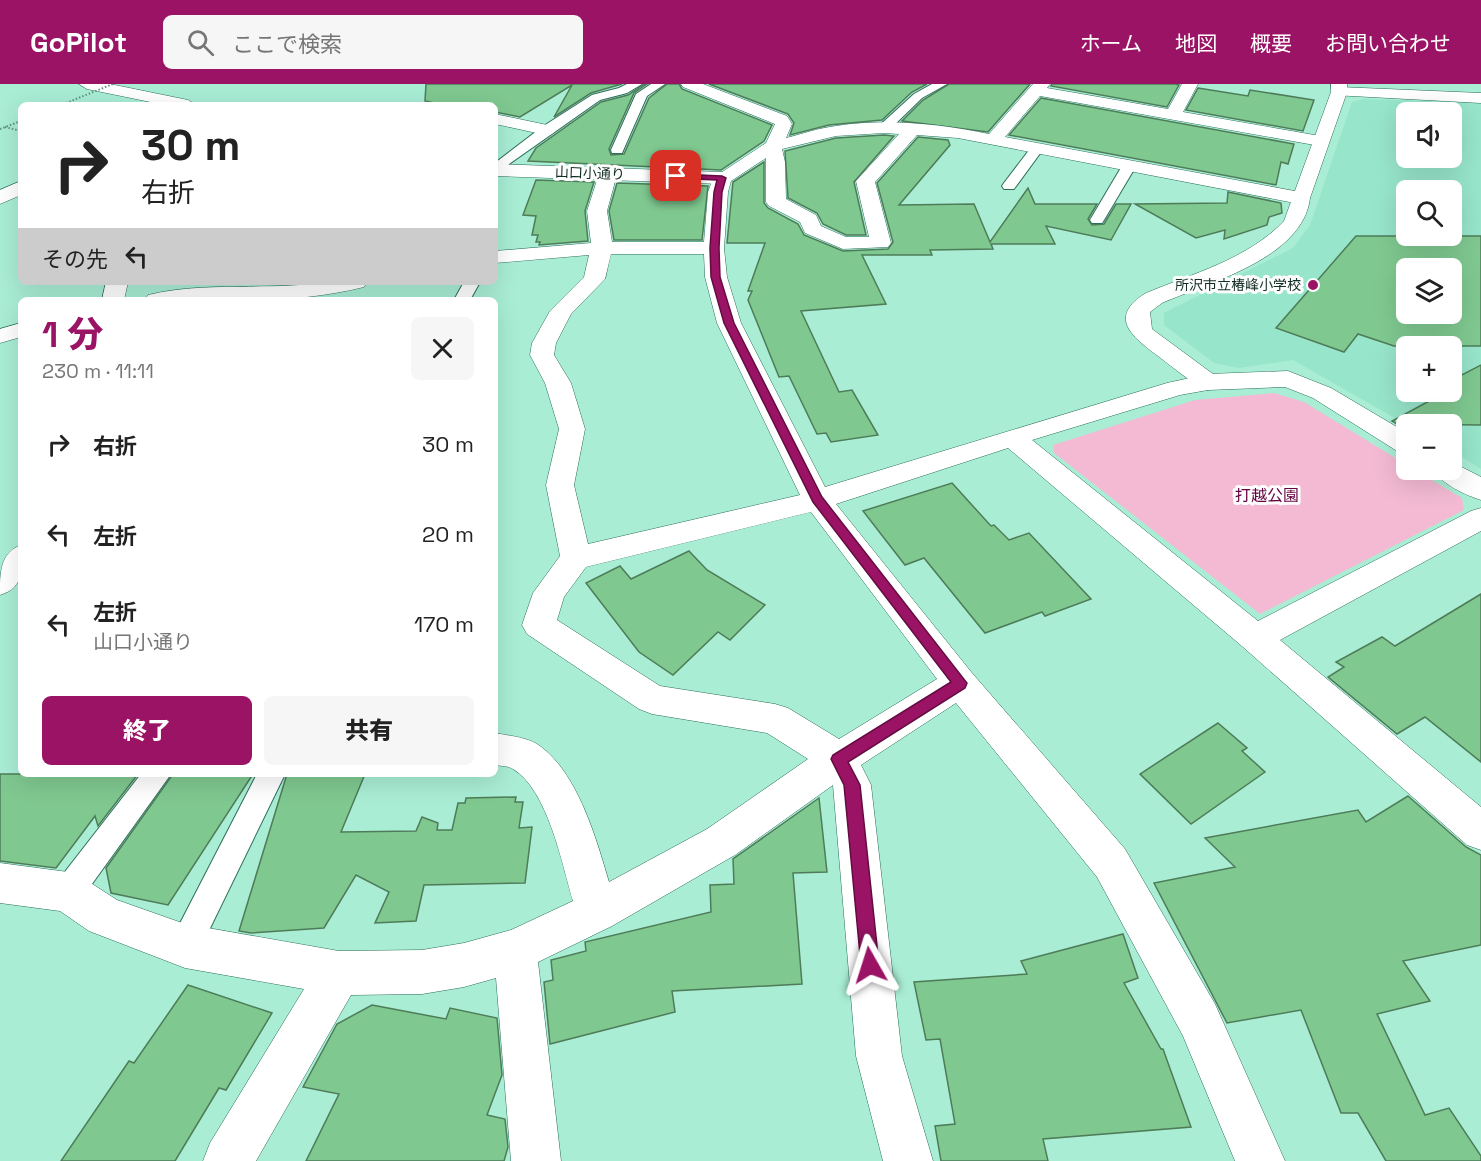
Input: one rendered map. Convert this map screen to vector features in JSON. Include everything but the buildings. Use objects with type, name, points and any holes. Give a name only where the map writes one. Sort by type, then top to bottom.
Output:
[{"type":"street","points":[[87,84],[174,102]]},
{"type":"street","points":[[694,87],[719,84]]},
{"type":"street","points":[[1173,115],[1190,84]]},
{"type":"street","points":[[694,87],[781,120],[784,124],[773,146],[776,162],[776,202],[809,219],[812,229],[843,243],[881,243],[865,181],[913,130]]},
{"type":"street","points":[[993,140],[1039,87],[1173,115],[1320,141]]},
{"type":"street","points":[[1208,382],[1142,333],[1136,322],[1136,313],[1143,304],[1154,298],[1257,253],[1273,243],[1293,223],[1339,88],[1481,98]]},
{"type":"street","points":[[498,120],[546,130]]},
{"type":"street","points":[[1260,1161],[1199,1020],[1111,863],[960,683],[817,499],[729,323],[716,277],[714,248],[718,192],[722,178],[773,146],[836,130],[884,128],[958,133],[1300,198]]},
{"type":"street","points":[[576,558],[560,484],[572,429],[558,383],[542,355],[544,343],[561,311],[594,279],[602,248],[597,211],[612,162]]},
{"type":"street","name":"山口小通り","points":[[498,170],[612,162],[722,178]]},
{"type":"street","points":[[0,198],[18,189]]},
{"type":"street","points":[[498,257],[602,248],[714,248]]},
{"type":"street","points":[[176,297],[325,296],[349,285]]},
{"type":"street","points":[[0,336],[18,331]]},
{"type":"street","points":[[908,1161],[879,1056],[852,785],[839,759],[775,719],[652,699],[539,625],[549,593],[576,558],[797,506],[1012,437],[1176,388],[1208,382],[1288,380],[1322,393],[1396,438]]},
{"type":"street","points":[[1012,437],[1255,638],[1481,832]]},
{"type":"street","points":[[1462,479],[1481,490]]},
{"type":"street","points":[[1255,638],[1481,518]]},
{"type":"street","points":[[0,584],[18,560]]},
{"type":"street","points":[[0,884],[68,892],[104,916],[185,946],[339,973],[422,972],[464,965],[515,950],[597,911],[721,842],[839,759],[960,683]]},
{"type":"street","points":[[498,750],[525,756],[549,783],[564,807],[597,911]]},
{"type":"street","points":[[515,950],[536,1161]]},
{"type":"street","points":[[228,1161],[339,973]]},
{"type":"lane","points":[[498,168],[546,130],[596,97],[623,91],[636,84]]},
{"type":"lane","points":[[612,162],[642,94],[659,84]]},
{"type":"lane","points":[[884,128],[918,96],[941,84]]},
{"type":"lane","points":[[1009,186],[1038,148]]},
{"type":"lane","points":[[1097,220],[1129,166]]},
{"type":"lane","points":[[68,892],[155,777]]},
{"type":"lane","points":[[185,946],[270,777]]},
{"type":"path","points":[[68,102],[113,84]]},
{"type":"path","points":[[0,129],[18,121]]},
{"type":"path","points":[[4,127],[18,130]]},
{"type":"shaded area","name":"所沢市立椿峰小学校","points":[[1364,99],[1452,102],[1396,102],[1396,168],[1462,168],[1462,102],[1481,103],[1481,469],[1462,457],[1462,414],[1396,414],[1396,419],[1293,360],[1239,368],[1214,363],[1164,325],[1164,313],[1293,248],[1310,225],[1352,102]]},
{"type":"green space","name":"打越公園","points":[[1274,393],[1304,402],[1396,458],[1396,480],[1432,480],[1462,498],[1464,510],[1260,614],[1054,453],[1053,445],[1195,400]]},
{"type":"place","name":"所沢市立椿峰小学校","points":[[1313,285]]},
{"type":"route","points":[[676,176],[722,178],[718,192],[714,248],[716,277],[729,323],[817,499],[960,683],[839,759],[852,785],[870,965]]}]
